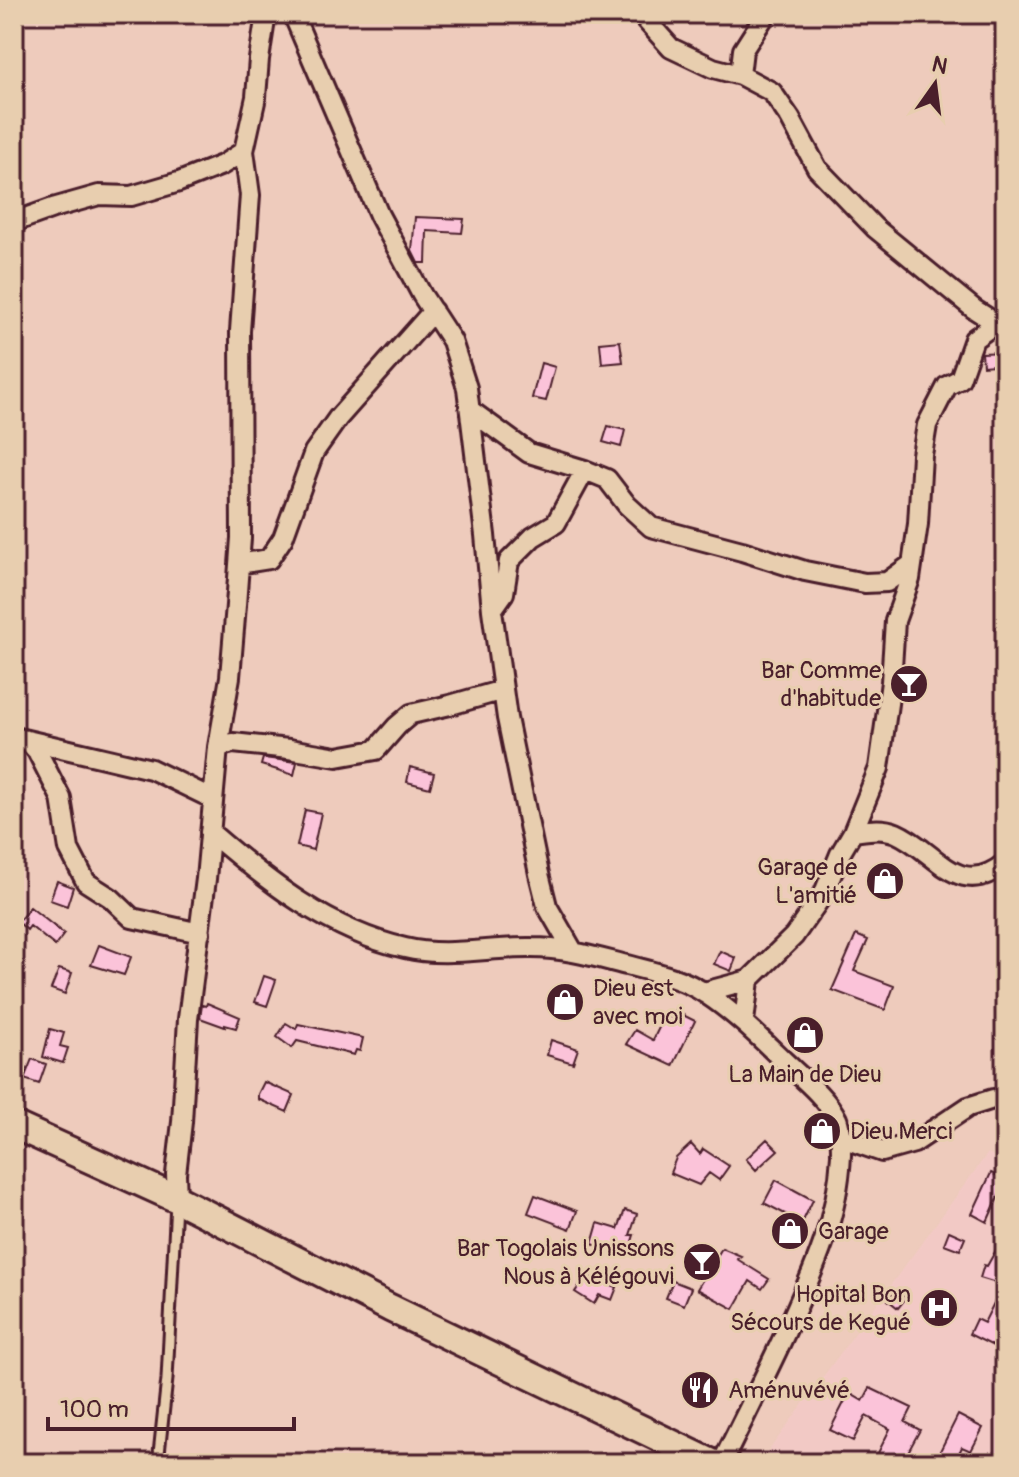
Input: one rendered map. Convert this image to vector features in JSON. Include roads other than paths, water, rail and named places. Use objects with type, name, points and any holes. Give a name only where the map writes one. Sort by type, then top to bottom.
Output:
[{"type":"main road","points":[[14,1125],[177,1199],[390,1308],[712,1463]]},
{"type":"street","points":[[177,1199],[176,1174],[188,1019],[200,933],[218,747],[230,677],[241,538],[240,331],[250,195],[244,151],[256,97],[266,14]]},
{"type":"street","points":[[293,14],[379,215],[452,341],[467,388],[503,690],[541,885],[547,906],[573,951]]},
{"type":"street","points":[[644,14],[671,48],[713,68],[740,75],[772,92],[817,168],[875,228],[974,309],[1001,324]]},
{"type":"street","points":[[740,75],[743,50],[766,14]]},
{"type":"street","points":[[14,222],[99,195],[131,196],[179,182],[222,165],[244,151]]},
{"type":"street","points":[[239,564],[269,559],[283,538],[314,452],[338,418],[433,311]]},
{"type":"street","points":[[704,992],[749,980],[794,936],[824,893],[853,832],[879,768],[891,682],[895,621],[910,579],[918,524],[927,425],[947,386],[960,379],[974,339],[1001,324]]},
{"type":"street","points":[[470,410],[529,453],[607,479],[627,505],[651,527],[805,571],[865,583],[887,582],[912,564]]},
{"type":"street","points":[[492,610],[504,593],[509,561],[533,537],[556,523],[585,470]]},
{"type":"street","points":[[218,747],[233,743],[337,757],[376,750],[411,714],[503,690]]},
{"type":"street","points":[[21,739],[151,769],[213,799]]},
{"type":"street","points":[[21,739],[37,751],[61,798],[69,849],[86,882],[111,898],[132,918],[200,933]]},
{"type":"street","points":[[853,832],[881,828],[897,833],[957,875],[973,878],[994,871],[1005,863]]},
{"type":"street","points":[[210,832],[259,875],[309,909],[370,938],[428,952],[532,948],[573,951],[665,975],[704,992],[744,1022],[821,1097],[838,1120],[841,1152],[836,1200],[827,1238],[793,1317],[722,1463]]},
{"type":"street","points":[[744,1022],[749,980]]},
{"type":"street","points":[[839,1137],[882,1152],[914,1143],[968,1107],[993,1099],[1005,1099]]},
{"type":"lane","points":[[158,1463],[167,1379],[177,1199]]},
{"type":"place","name":"Bar Comme d'habitude","points":[[909,684]]},
{"type":"place","name":"Garage de L'amitié","points":[[885,881]]},
{"type":"place","name":"Dieu est avec moi","points":[[565,1002]]},
{"type":"place","name":"La Main de Dieu","points":[[805,1035]]},
{"type":"place","name":"Dieu Merci","points":[[822,1131]]},
{"type":"place","name":"Garage","points":[[790,1231]]},
{"type":"place","name":"Bar Togolais Unissons Nous à Kélégouvi","points":[[702,1262]]},
{"type":"place","name":"Hopital Bon Sécours de Kegué","points":[[939,1308]]},
{"type":"place","name":"Aménuvévé","points":[[700,1390]]}]
